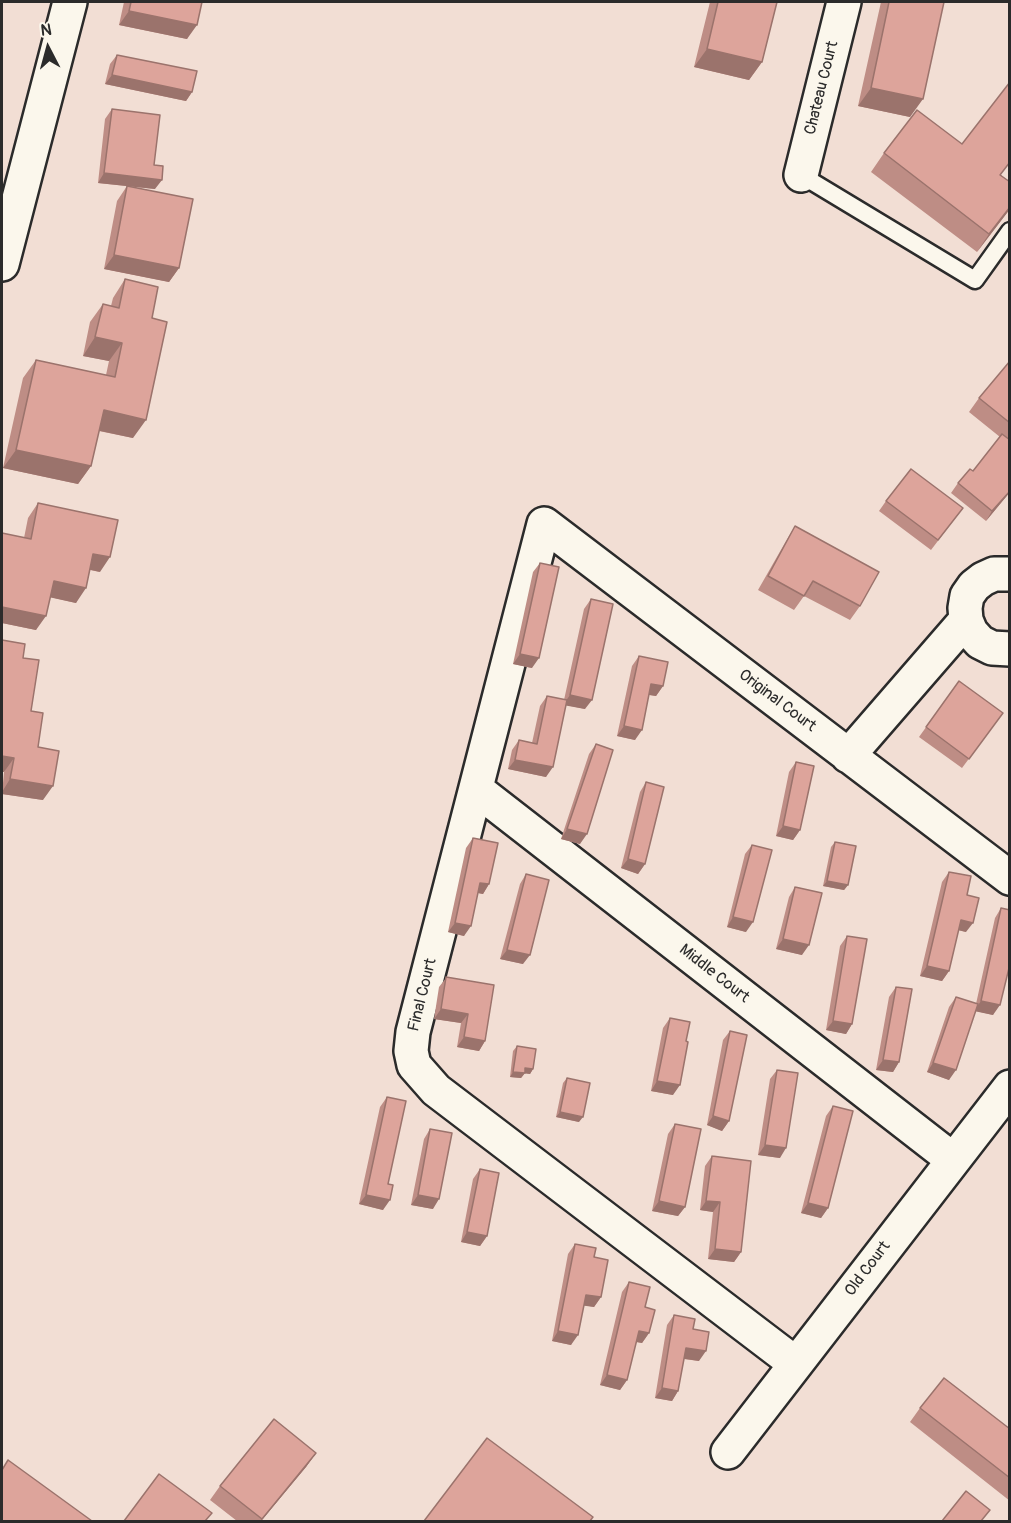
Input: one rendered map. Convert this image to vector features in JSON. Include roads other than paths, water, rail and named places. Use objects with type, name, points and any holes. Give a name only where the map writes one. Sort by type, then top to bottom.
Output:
[{"type":"street","points":[[2,264],[70,2]]},
{"type":"street","name":"Chateau Court","points":[[801,175],[843,2]]},
{"type":"street","name":"Original Court","points":[[544,524],[1010,878]]},
{"type":"street","name":"Final Court","points":[[544,524],[413,1032],[411,1051],[414,1065],[436,1090],[796,1364]]},
{"type":"street","points":[[1010,574],[994,574],[983,579],[974,586],[967,597],[965,608],[966,620],[971,632],[980,642],[992,648],[1010,649]]},
{"type":"street","points":[[848,756],[966,620]]},
{"type":"street","name":"Middle Court","points":[[476,789],[952,1160]]},
{"type":"street","name":"Old Court","points":[[728,1452],[1010,1087]]},
{"type":"lane","points":[[801,175],[975,280],[1010,231]]}]
